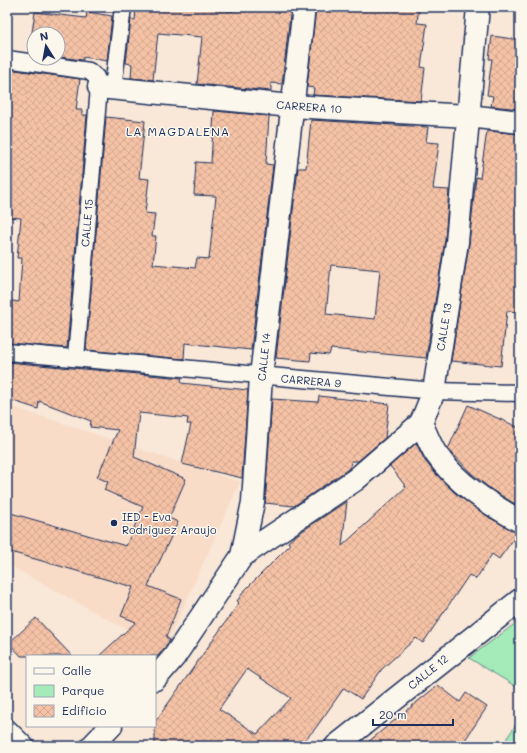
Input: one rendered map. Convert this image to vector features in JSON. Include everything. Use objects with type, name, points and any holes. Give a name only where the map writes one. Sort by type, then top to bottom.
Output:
[{"type":"street","name":"CALLE 14","points":[[156,678],[174,657],[242,556],[253,502],[261,376],[291,106],[304,7]]},
{"type":"street","name":"CALLE 13","points":[[242,556],[355,480],[421,424],[434,391],[457,242],[478,7]]},
{"type":"street","name":"CARRERA 10","points":[[106,88],[291,106],[468,116],[520,122]]},
{"type":"street","points":[[421,424],[436,454],[458,480],[493,506],[520,521]]},
{"type":"street","name":"CALLE 12","points":[[336,746],[520,600]]},
{"type":"street","points":[[92,746],[111,727]]},
{"type":"lane","name":"CALLE 15","points":[[76,358],[106,88],[123,7]]},
{"type":"lane","points":[[7,59],[89,71],[106,88]]},
{"type":"lane","name":"CARRERA 9","points":[[7,352],[434,391],[520,393]]},
{"type":"lane","points":[[7,727],[26,746]]},
{"type":"shaded area","name":"IED - Eva Rodriguez Araujo","points":[[7,405],[240,482],[164,650],[7,564]]},
{"type":"green space","points":[[520,620],[520,689],[469,658]]},
{"type":"green space","points":[[520,718],[520,746],[502,746]]},
{"type":"building","points":[[136,7],[191,7],[233,11],[234,7],[291,7],[282,84],[271,83],[271,91],[197,84],[202,37],[158,33],[153,80],[131,78],[132,64],[126,63],[131,19],[135,20]]},
{"type":"building","points":[[316,7],[419,7],[417,23],[427,24],[421,67],[425,68],[421,101],[313,95],[314,88],[307,87]]},
{"type":"building","points":[[35,12],[86,18],[87,12],[112,16],[107,61],[83,57],[83,60],[66,58],[66,26],[33,26]]},
{"type":"building","points":[[492,36],[520,40],[520,109],[491,106],[493,96],[487,95],[492,59],[489,59]]},
{"type":"building","points":[[7,69],[80,79],[76,110],[82,110],[82,115],[87,115],[67,348],[7,343],[7,300],[19,302],[22,258],[17,258],[21,218],[7,217]]},
{"type":"building","points":[[214,111],[269,116],[266,164],[273,165],[251,350],[185,343],[184,359],[86,350],[106,117],[145,121],[139,178],[149,179],[145,213],[155,214],[152,236],[156,236],[153,264],[195,268],[197,258],[209,259],[216,196],[194,195],[196,162],[211,163]]},
{"type":"building","points":[[311,120],[428,127],[426,142],[439,143],[433,189],[449,190],[445,240],[426,358],[331,349],[329,355],[311,353],[310,361],[276,358],[298,168],[306,168]],"holes":[[[331,265],[380,270],[375,319],[326,314]]]},
{"type":"building","points":[[487,131],[520,134],[520,312],[507,311],[501,366],[451,361],[469,244],[476,177],[480,178]]},
{"type":"building","points":[[7,362],[182,378],[181,383],[248,390],[242,478],[182,464],[191,424],[187,424],[188,418],[139,413],[134,457],[186,479],[169,518],[178,522],[148,586],[181,599],[166,637],[170,640],[158,656],[100,655],[136,622],[121,616],[133,587],[7,551],[7,512],[126,546],[143,507],[104,490],[108,482],[97,477],[118,430],[90,427],[91,421],[39,401],[38,409],[7,399]]},
{"type":"building","points":[[319,396],[389,404],[385,438],[358,461],[351,461],[350,467],[347,470],[294,506],[265,503],[272,399],[318,402]]},
{"type":"building","points":[[468,405],[520,428],[520,507],[492,490],[472,474],[448,449]]},
{"type":"building","points":[[416,443],[425,461],[455,493],[490,518],[518,533],[499,559],[492,554],[476,579],[469,575],[423,643],[416,638],[382,669],[361,699],[344,688],[315,729],[299,746],[155,746],[156,721],[239,603],[237,601],[245,590],[290,545],[288,542],[347,501],[342,546],[406,487],[390,466]],"holes":[[[247,669],[291,698],[257,734],[219,709]]]},
{"type":"building","points":[[36,618],[71,655],[21,656],[9,643]]},
{"type":"building","points":[[438,685],[460,702],[466,693],[487,707],[461,746],[363,746]]},
{"type":"place","name":"IED - Eva Rodriguez Araujo","points":[[114,523]]},
{"type":"district","name":"LA MAGDALENA","points":[[178,132]]}]
